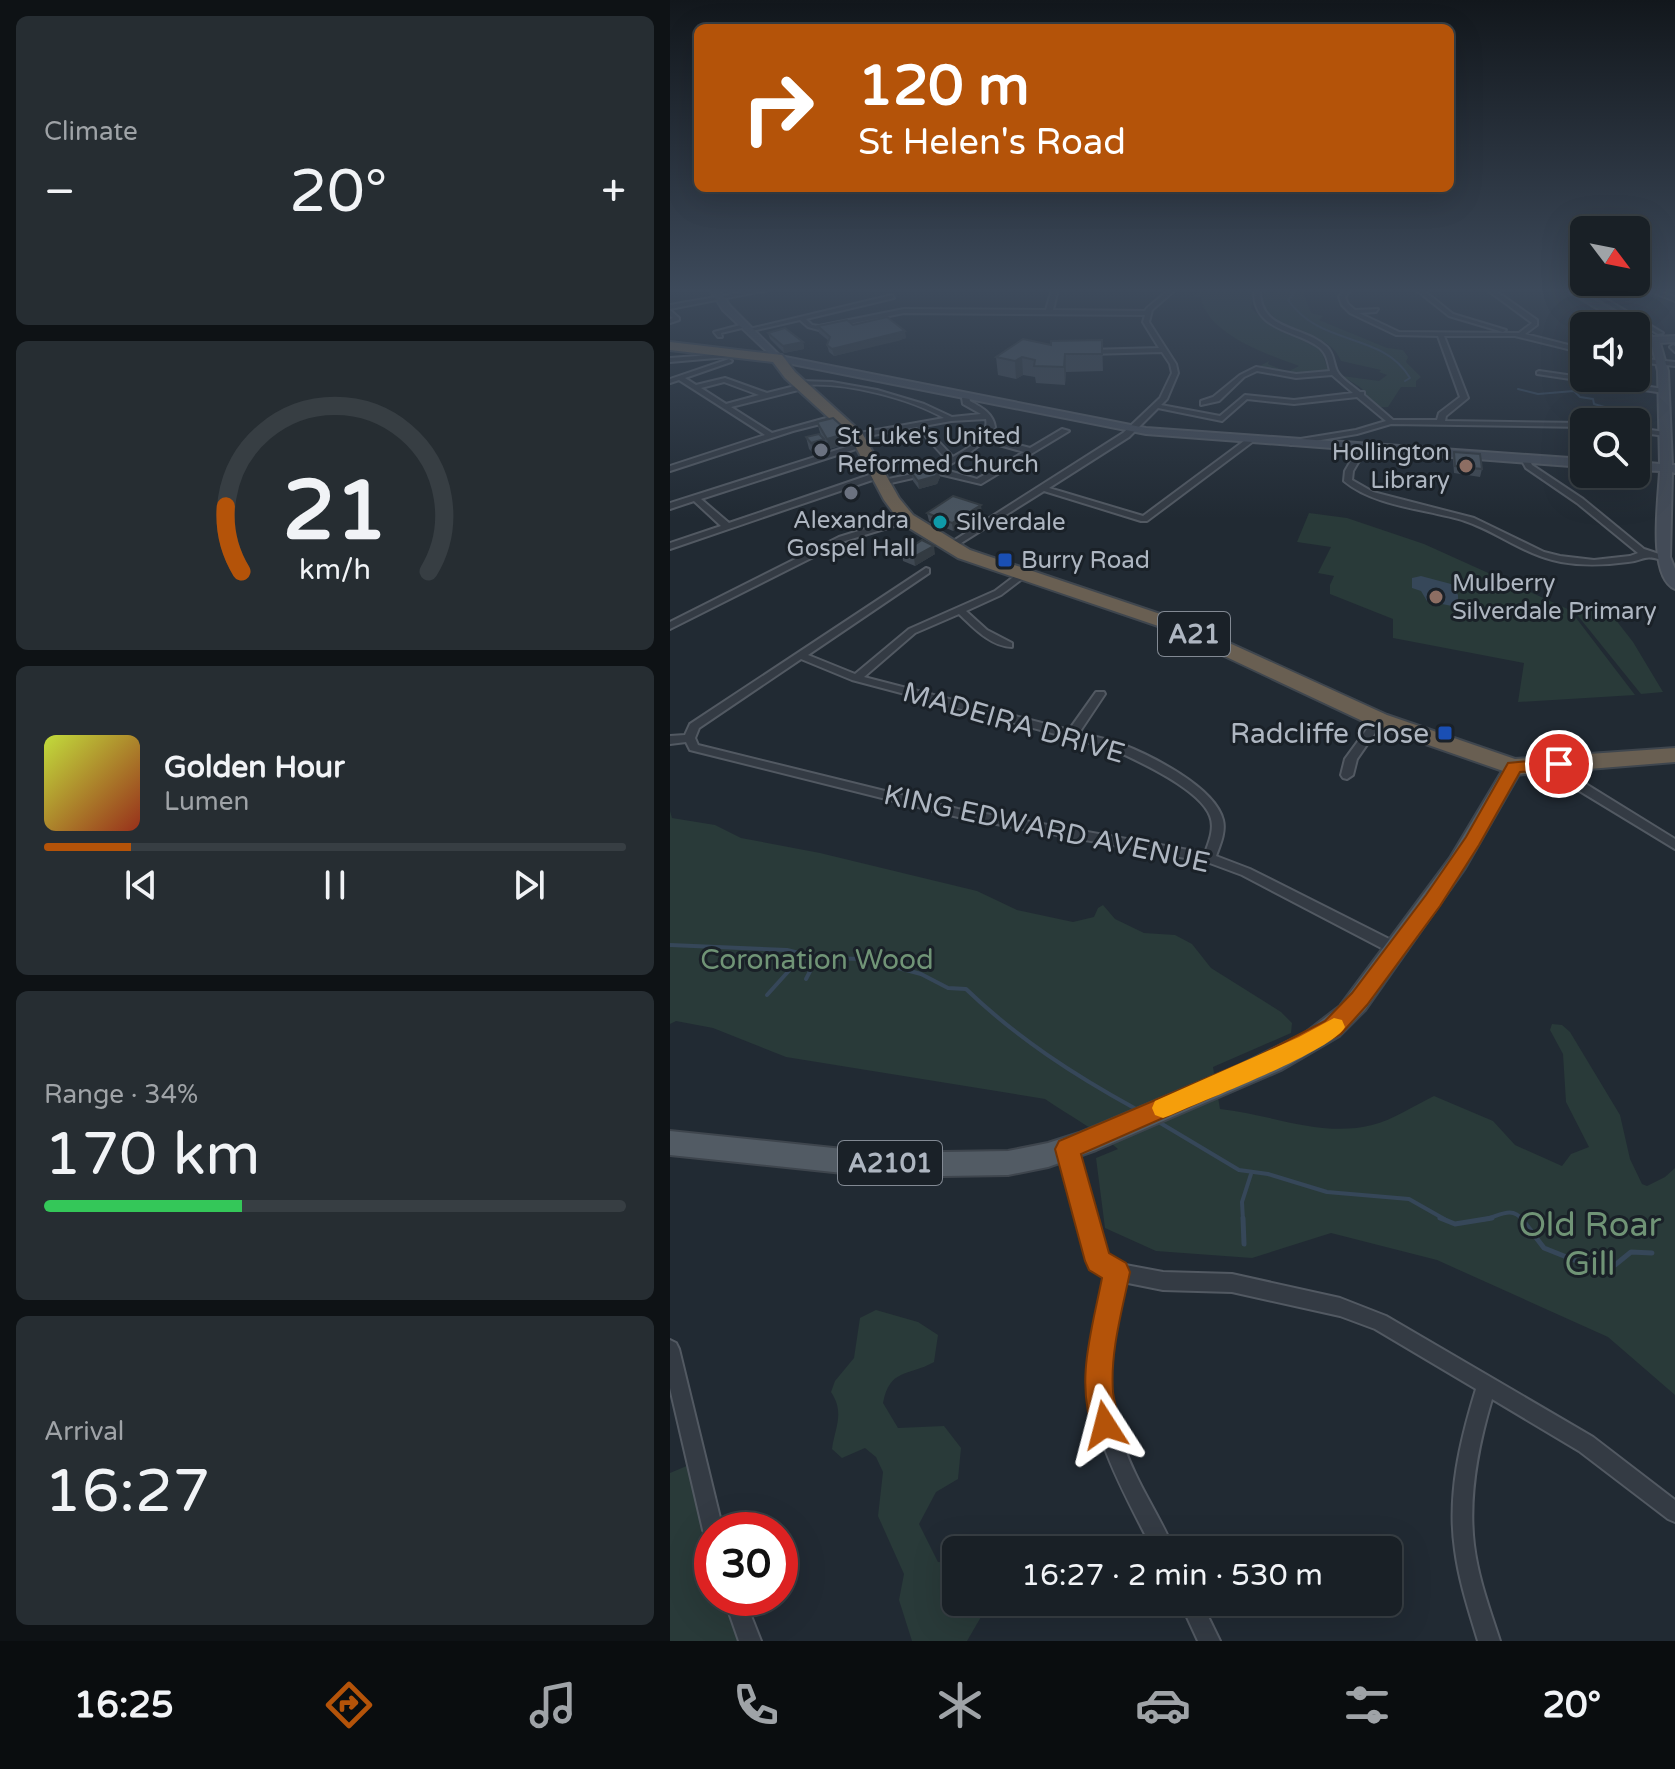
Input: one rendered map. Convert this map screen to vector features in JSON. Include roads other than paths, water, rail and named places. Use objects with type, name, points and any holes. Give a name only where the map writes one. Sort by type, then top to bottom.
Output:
[{"type":"highway","name":"A21","points":[[758,366],[798,381]]},
{"type":"highway","name":"A21","points":[[784,366],[860,440],[880,479],[907,519],[950,547],[1174,625],[1379,720],[1514,767],[1675,755]]},
{"type":"main road","name":"A2101","points":[[672,1149],[947,1166],[1011,1163],[1067,1149],[1100,1136],[1307,1044],[1333,1028],[1359,999],[1472,841],[1514,767]]},
{"type":"street","points":[[670,381],[713,366]]},
{"type":"street","points":[[829,366],[966,398],[1134,429],[1362,449],[1570,462]]},
{"type":"street","points":[[950,547],[1134,429],[1169,392],[1176,377],[1173,366]]},
{"type":"street","points":[[1332,366],[1334,373],[1391,422]]},
{"type":"street","points":[[1441,421],[1442,415],[1464,398],[1452,366]]},
{"type":"street","points":[[1669,366],[1664,391],[1670,420],[1665,434],[1670,468],[1663,557],[1675,585]]},
{"type":"street","points":[[1204,403],[1216,399],[1242,376],[1256,369],[1296,376],[1334,373]]},
{"type":"street","points":[[1539,373],[1664,391]]},
{"type":"street","points":[[680,378],[770,435]]},
{"type":"street","points":[[696,387],[725,380],[765,395]]},
{"type":"street","points":[[726,406],[765,395],[798,381],[821,382],[929,407],[951,419]]},
{"type":"street","points":[[1157,406],[1222,419],[1245,397],[1294,402],[1361,394]]},
{"type":"street","points":[[670,546],[880,479],[935,470],[983,438],[991,427],[987,416],[966,402],[966,398]]},
{"type":"street","points":[[670,506],[860,440],[951,419],[987,416]]},
{"type":"street","points":[[670,459],[675,468],[770,435],[837,417]]},
{"type":"street","points":[[1291,443],[1357,432],[1391,422],[1570,425]]},
{"type":"street","points":[[920,426],[952,461]]},
{"type":"street","points":[[935,470],[978,482],[1065,431]]},
{"type":"street","points":[[1650,432],[1665,434]]},
{"type":"street","points":[[983,438],[1030,451]]},
{"type":"street","points":[[1042,488],[1144,519],[1251,440]]},
{"type":"street","points":[[1362,449],[1349,471],[1348,481],[1370,494],[1459,516],[1559,559],[1594,563],[1632,559],[1646,553]]},
{"type":"street","points":[[1525,459],[1529,466],[1646,553],[1663,557]]},
{"type":"street","points":[[1650,467],[1670,468]]},
{"type":"street","points":[[695,498],[727,526]]},
{"type":"street","points":[[670,626],[842,539],[907,519]]},
{"type":"street","points":[[670,740],[689,738],[694,726],[927,574]]},
{"type":"street","points":[[856,678],[912,631],[998,593],[1023,574]]},
{"type":"street","points":[[960,610],[984,632],[1008,645]]},
{"type":"street","name":"MADEIRA DRIVE","points":[[800,655],[856,678],[1116,746],[1145,760],[1210,803],[1218,819],[1217,837],[1209,858]]},
{"type":"street","points":[[1072,734],[1100,694]]},
{"type":"street","points":[[1347,775],[1351,759],[1379,720]]},
{"type":"street","name":"KING EDWARD AVENUE","points":[[689,738],[694,747],[958,813],[1209,858],[1246,872],[1396,949]]},
{"type":"street","points":[[1559,764],[1577,784],[1675,845]]},
{"type":"street","points":[[1067,1149],[1098,1261],[1117,1272],[1163,1281],[1232,1283],[1340,1307],[1380,1322],[1586,1444],[1675,1512]]},
{"type":"street","points":[[1117,1272],[1099,1363],[1099,1394],[1105,1425],[1118,1458],[1157,1536]]},
{"type":"street","points":[[670,1349],[709,1512]]},
{"type":"street","points":[[1487,1385],[1469,1442],[1462,1531],[1474,1592],[1489,1641]]},
{"type":"street","points":[[741,1616],[750,1641]]},
{"type":"street","points":[[1197,1616],[1209,1641]]},
{"type":"water","points":[[1421,576],[1451,584],[1458,595],[1458,604],[1452,606],[1427,601],[1421,591],[1412,588],[1412,578]]},
{"type":"waterway","points":[[1400,366],[1410,378],[1405,381]]},
{"type":"waterway","points":[[1518,389],[1538,394],[1574,391],[1580,397],[1593,399],[1594,404],[1608,408]]},
{"type":"waterway","points":[[670,945],[787,950],[804,954]]},
{"type":"waterway","points":[[767,995],[804,954]]},
{"type":"waterway","points":[[804,954],[819,958],[865,959],[921,974],[948,988],[966,989],[1005,1024],[1047,1055],[1136,1109]]},
{"type":"waterway","points":[[806,979],[817,958]]},
{"type":"waterway","points":[[1157,1121],[1239,1170],[1268,1174],[1327,1192],[1409,1199],[1446,1220]]},
{"type":"waterway","points":[[1243,1220],[1242,1202],[1251,1174]]},
{"type":"waterway","points":[[1483,1220],[1508,1212],[1521,1218]]},
{"type":"waterway","points":[[1243,1218],[1244,1244]]},
{"type":"waterway","points":[[1440,1218],[1455,1224],[1483,1220]]},
{"type":"waterway","points":[[1483,1220],[1492,1218]]},
{"type":"waterway","points":[[1521,1218],[1544,1248],[1579,1262],[1615,1265],[1631,1252],[1652,1253]]},
{"type":"place","name":"St Luke's United Reformed Church","points":[[821,450]]},
{"type":"place","name":"Hollington Library","points":[[1466,466]]},
{"type":"place","name":"Alexandra Gospel Hall","points":[[851,493]]},
{"type":"place","name":"Silverdale","points":[[940,522]]},
{"type":"place","name":"Burry Road","points":[[1005,560]]},
{"type":"place","name":"Mulberry Silverdale Primary","points":[[1436,597]]},
{"type":"place","name":"Radcliffe Close","points":[[1445,733]]},
{"type":"park label","name":"Coronation Wood","points":[[817,959]]},
{"type":"park label","name":"Old Roar Gill","points":[[1590,1244]]}]
